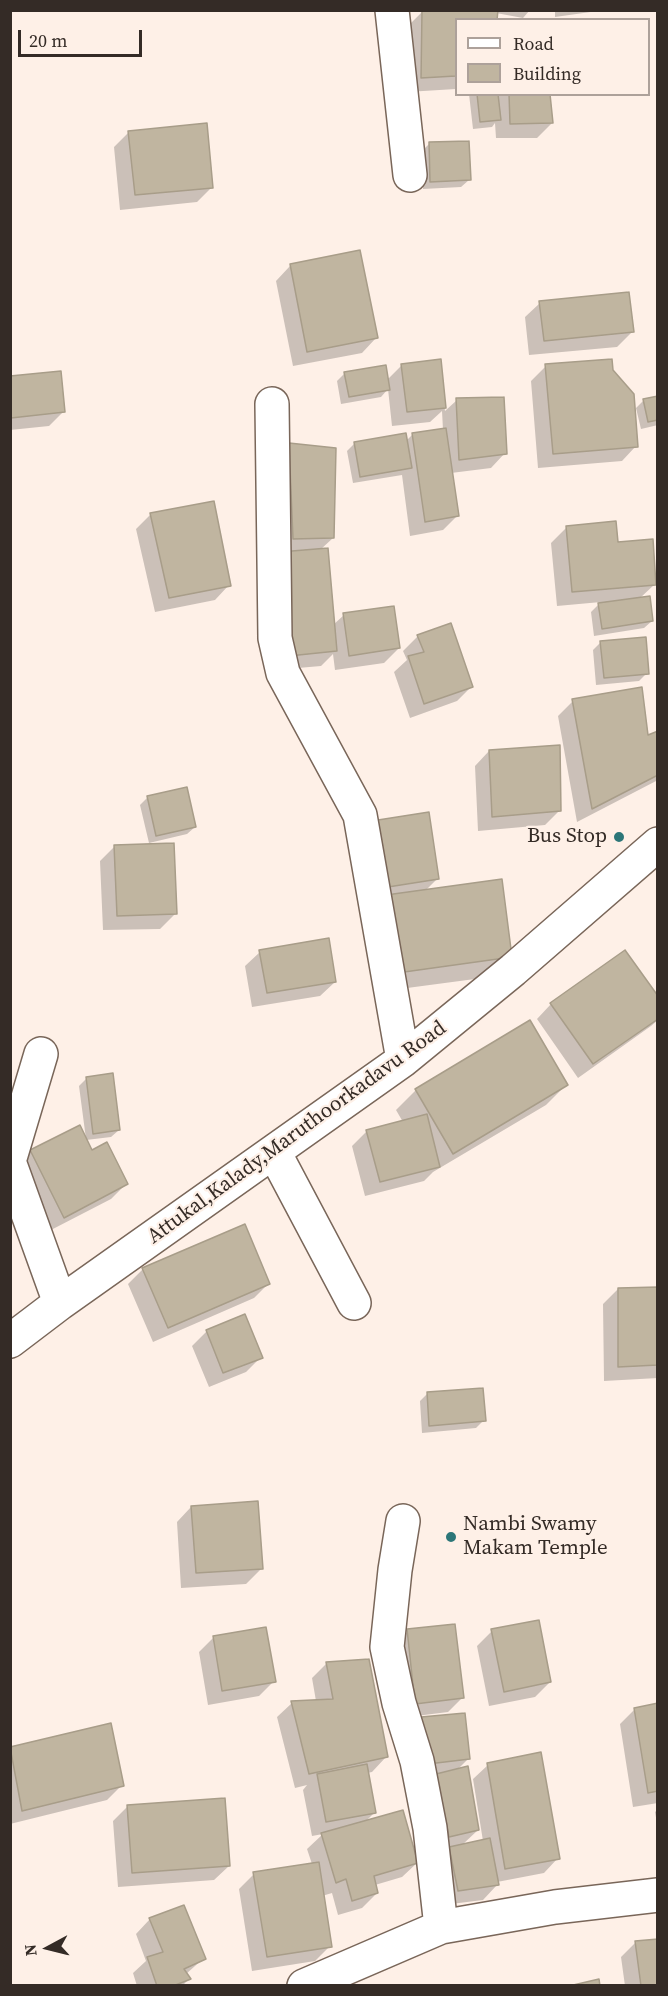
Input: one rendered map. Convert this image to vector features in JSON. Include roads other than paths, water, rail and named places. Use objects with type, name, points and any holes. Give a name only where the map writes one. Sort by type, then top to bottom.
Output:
[{"type":"street","points":[[392,10],[410,175]]},
{"type":"street","points":[[272,404],[275,638],[283,673],[360,815],[403,1060]]},
{"type":"street","name":"Attukal,Kalady,Maruthoorkadavu Road","points":[[10,1341],[403,1060],[513,970],[657,844]]},
{"type":"street","points":[[10,1158],[41,1054]]},
{"type":"street","points":[[274,1152],[354,1303]]},
{"type":"street","points":[[10,1164],[60,1304]]},
{"type":"street","points":[[403,1521],[387,1647],[399,1703],[417,1761],[430,1828],[441,1927]]},
{"type":"street","points":[[304,1986],[441,1927],[555,1907],[657,1895]]},
{"type":"place","name":"Bus Stop","points":[[619,837]]},
{"type":"place","name":"Nambi Swamy Makam Temple","points":[[451,1537]]}]
